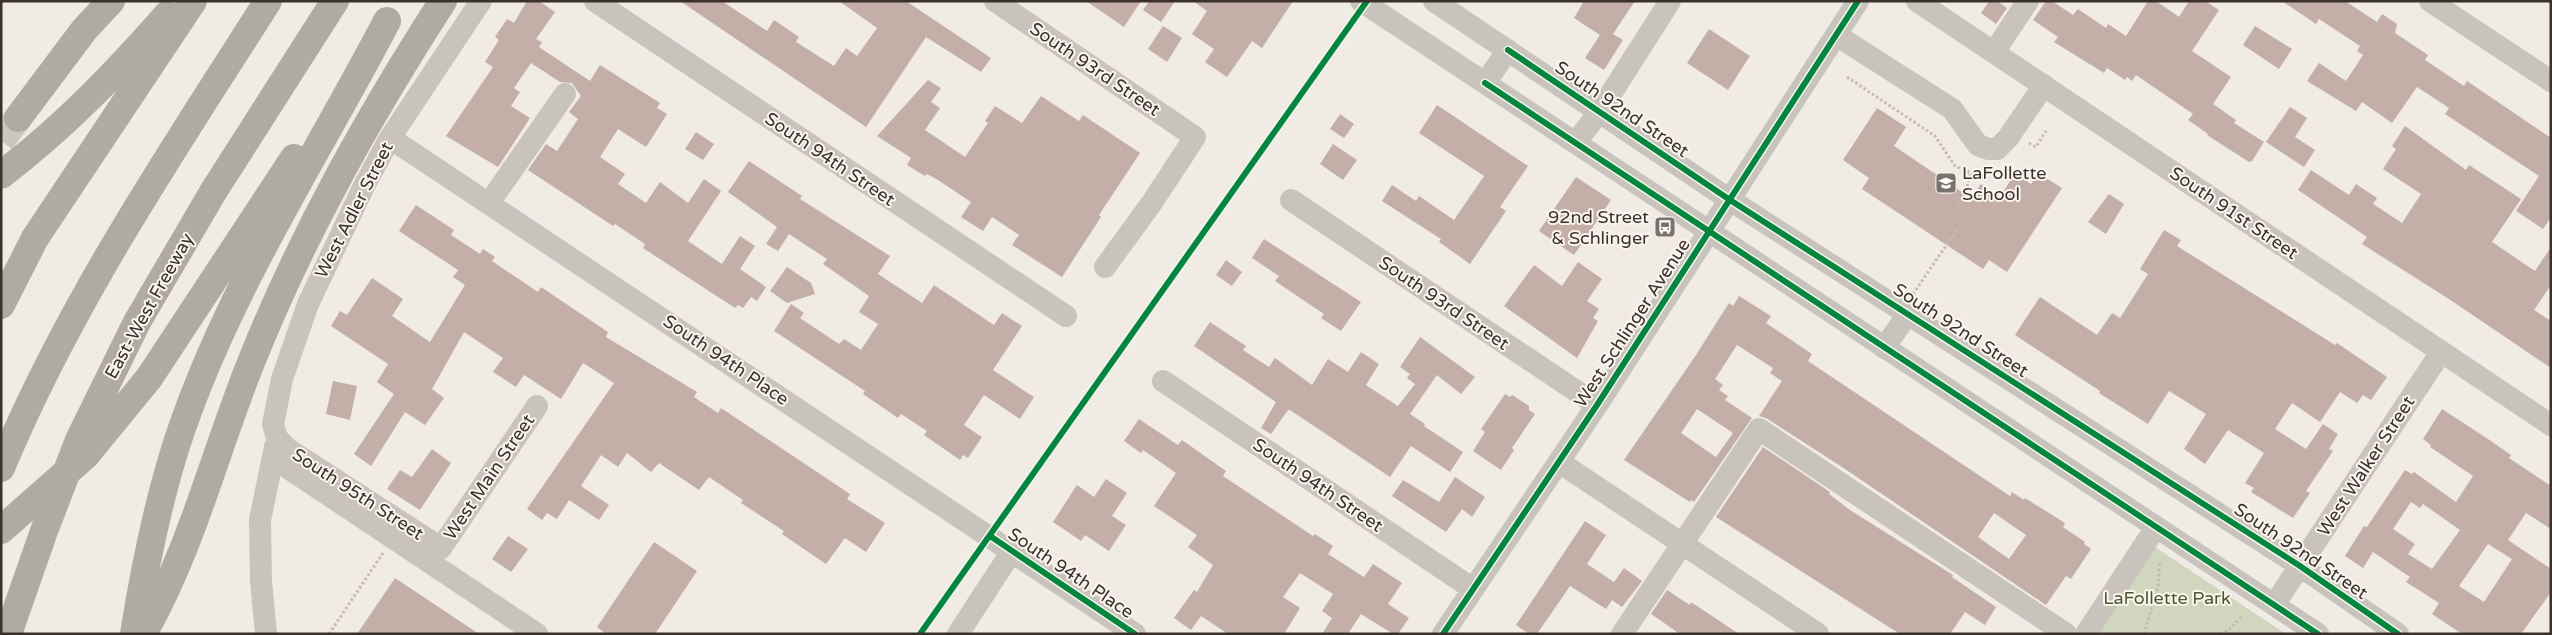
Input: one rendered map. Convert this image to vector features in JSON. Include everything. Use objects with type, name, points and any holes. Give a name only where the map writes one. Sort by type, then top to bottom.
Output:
[{"type":"highway","points":[[18,118],[84,30],[111,1]]},
{"type":"highway","points":[[1,175],[40,145],[129,58],[180,1]]},
{"type":"highway","points":[[1,306],[35,238],[194,1]]},
{"type":"highway","points":[[1,468],[49,362],[90,286],[268,1]]},
{"type":"highway","name":"East-West Freeway","points":[[8,634],[44,531],[79,440],[137,322],[213,192],[335,1]]},
{"type":"highway","points":[[143,634],[175,571],[251,362],[304,242],[363,131],[444,1]]},
{"type":"highway","points":[[1,530],[85,456],[149,378],[393,11]]},
{"type":"highway","points":[[134,634],[142,583],[162,498],[182,428],[228,317],[263,247],[393,11]]},
{"type":"street","name":"West Adler Street","points":[[266,634],[261,581],[260,520],[275,448],[273,424],[276,407],[292,346],[326,262],[390,138],[481,1]]},
{"type":"street","name":"South 94th Street","points":[[595,1],[1066,316]]},
{"type":"street","name":"South 93rd Street","points":[[994,1],[1195,137],[1151,204],[1105,267]]},
{"type":"street","points":[[1361,1],[1576,142],[1709,233],[2318,634]]},
{"type":"street","name":"South 92nd Street","points":[[1434,1],[1730,200],[1911,304],[2398,634]]},
{"type":"street","points":[[1576,142],[1600,111],[1670,1]]},
{"type":"street","name":"West Schlinger Avenue","points":[[1443,634],[1597,405],[1858,1]]},
{"type":"street","name":"South 91st Street","points":[[1917,1],[2551,425]]},
{"type":"street","points":[[1994,52],[2028,1]]},
{"type":"street","points":[[2430,1],[2551,81]]},
{"type":"street","points":[[1836,35],[1952,109],[1962,119],[1978,145],[1988,149],[1997,149],[2008,138],[2044,85]]},
{"type":"street","points":[[1485,83],[1508,50]]},
{"type":"street","points":[[490,203],[565,94]]},
{"type":"street","name":"South 94th Place","points":[[390,138],[1135,634]]},
{"type":"street","name":"South 93rd Street","points":[[1291,200],[1597,405]]},
{"type":"street","points":[[1884,348],[1911,304]]},
{"type":"street","name":"West Walker Street","points":[[2274,605],[2441,352]]},
{"type":"street","name":"South 94th Street","points":[[1163,381],[1473,588]]},
{"type":"street","name":"West Main Street","points":[[441,548],[537,406]]},
{"type":"street","points":[[1622,634],[1759,429],[2066,634]]},
{"type":"street","points":[[275,448],[392,539],[537,634]]},
{"type":"street","name":"South 95th Street","points":[[275,448],[288,449],[441,548]]},
{"type":"street","points":[[1559,462],[1818,634]]},
{"type":"street","points":[[2086,634],[2156,527]]},
{"type":"street","points":[[958,634],[1012,551]]},
{"type":"path","points":[[1847,77],[1935,136],[1955,166],[1970,173],[1984,173],[1995,168]]},
{"type":"path","points":[[1958,204],[1966,192],[1970,173]]},
{"type":"path","points":[[1911,304],[1958,227]]},
{"type":"path","points":[[329,634],[392,539]]},
{"type":"path","points":[[2144,634],[2158,586],[2160,561]]},
{"type":"path","points":[[2220,634],[2242,616]]},
{"type":"green space","name":"LaFollette Park","points":[[2155,547],[2286,634],[2098,634]]},
{"type":"building","points":[[527,1],[539,1],[555,12],[536,39],[542,42],[539,47],[590,81],[600,65],[660,103],[657,108],[667,114],[646,147],[618,129],[600,157],[625,174],[618,184],[646,203],[660,182],[688,203],[704,179],[721,191],[688,241],[722,264],[740,236],[755,246],[740,269],[766,287],[757,301],[751,297],[743,308],[738,305],[735,308],[643,248],[645,244],[615,224],[613,226],[528,170],[546,144],[557,151],[578,119],[569,112],[581,96],[572,83],[560,82],[531,63],[514,88],[520,92],[511,106],[530,118],[498,167],[446,136],[493,67],[485,62],[499,40],[495,37],[507,19],[514,23]]},
{"type":"building","points":[[680,1],[722,1],[767,31],[774,20],[799,37],[796,42],[834,66],[846,48],[857,56],[877,28],[839,1],[906,1],[991,58],[981,72],[926,37],[866,127]]},
{"type":"building","points":[[1086,1],[1141,1],[1124,27]]},
{"type":"building","points":[[1149,1],[1175,1],[1161,22],[1143,10]]},
{"type":"building","points":[[1193,1],[1293,1],[1262,48],[1252,41],[1227,77],[1205,62],[1214,49],[1192,34],[1207,11]]},
{"type":"building","points":[[1584,1],[1635,1],[1613,34],[1623,40],[1604,70],[1585,58],[1600,35],[1574,18]]},
{"type":"building","points":[[1989,1],[1997,1],[2007,8],[1996,24],[1981,13]]},
{"type":"building","points":[[2046,1],[2052,1],[2073,15],[2078,9],[2106,28],[2108,24],[2126,36],[2148,1],[2156,1],[2179,17],[2189,1],[2205,1],[2219,10],[2192,51],[2231,77],[2213,104],[2236,120],[2234,123],[2264,142],[2252,161],[2249,162],[2207,135],[2188,120],[2193,114],[2136,75],[2132,81],[2127,77],[2125,80],[2107,68],[2104,73],[2054,42],[2058,37],[2033,20]]},
{"type":"building","points":[[2282,1],[2345,1],[2377,22],[2382,14],[2397,24],[2395,33],[2428,55],[2425,60],[2464,86],[2467,81],[2551,138],[2551,217],[2543,229],[2516,211],[2539,176],[2445,114],[2449,108],[2417,87],[2392,123],[2362,102],[2356,111],[2307,81],[2319,63],[2346,81],[2363,55],[2357,51],[2360,46],[2319,19],[2316,24]]},
{"type":"building","points":[[1163,26],[1182,38],[1167,62],[1148,49]]},
{"type":"building","points":[[2255,26],[2292,49],[2279,69],[2243,45]]},
{"type":"building","points":[[1709,29],[1750,56],[1728,90],[1687,63]]},
{"type":"building","points":[[928,80],[941,88],[931,102],[940,108],[925,130],[965,157],[988,123],[985,121],[995,106],[1022,123],[1041,96],[1079,121],[1083,115],[1140,153],[1099,215],[1101,217],[1062,277],[1012,245],[1019,235],[992,217],[983,231],[961,217],[971,202],[938,180],[927,174],[925,176],[907,165],[911,158],[877,136]]},
{"type":"building","points":[[1437,105],[1528,166],[1500,207],[1506,211],[1470,264],[1439,242],[1441,239],[1382,201],[1392,185],[1416,201],[1419,196],[1454,220],[1484,176],[1419,133]]},
{"type":"building","points":[[2290,107],[2307,118],[2295,137],[2315,150],[2304,167],[2266,142]]},
{"type":"building","points":[[1877,108],[1906,127],[1894,146],[1971,198],[1981,184],[2000,197],[2015,173],[2031,184],[2038,173],[2062,188],[2007,272],[1989,260],[1983,269],[1862,189],[1869,178],[1843,160]]},
{"type":"building","points":[[1340,114],[1354,124],[1344,138],[1330,129]]},
{"type":"building","points":[[2405,126],[2466,170],[2469,165],[2521,199],[2492,242],[2535,271],[2551,247],[2551,285],[2534,310],[2551,321],[2551,368],[2449,299],[2362,244],[2367,237],[2298,190],[2311,170],[2349,195],[2356,184],[2377,198],[2373,204],[2402,223],[2421,194],[2383,169],[2396,149],[2392,146]]},
{"type":"building","points":[[696,132],[714,144],[703,160],[685,149]]},
{"type":"building","points":[[1333,144],[1357,160],[1343,180],[1320,164]]},
{"type":"building","points":[[749,161],[802,196],[800,199],[890,256],[878,274],[922,303],[934,285],[994,325],[1002,313],[1022,326],[993,370],[1034,397],[1020,419],[984,395],[964,425],[982,437],[968,458],[963,455],[960,460],[924,435],[927,431],[901,414],[898,418],[863,394],[865,391],[774,331],[791,304],[804,313],[800,318],[839,344],[844,339],[861,350],[878,324],[859,312],[869,296],[823,264],[827,259],[789,234],[778,251],[766,244],[777,227],[728,192]]},
{"type":"building","points":[[1576,177],[1611,200],[1574,255],[1539,231]]},
{"type":"building","points":[[2109,194],[2124,204],[2106,234],[2088,222]]},
{"type":"building","points":[[416,205],[454,230],[451,235],[480,254],[483,249],[495,257],[492,261],[538,292],[541,287],[608,332],[606,337],[697,392],[694,397],[718,413],[721,408],[850,494],[847,499],[885,523],[866,552],[845,538],[826,564],[782,534],[784,531],[741,503],[743,500],[709,477],[699,490],[659,463],[651,472],[627,453],[618,467],[601,455],[581,486],[609,505],[599,520],[569,500],[557,519],[547,513],[542,520],[527,509],[614,383],[583,363],[561,399],[524,375],[516,387],[493,372],[503,358],[464,332],[432,389],[444,398],[425,425],[405,412],[371,466],[354,454],[394,394],[377,382],[388,364],[331,326],[340,311],[347,315],[372,278],[403,299],[392,316],[430,342],[465,285],[453,277],[458,270],[399,231]]},
{"type":"building","points":[[2164,230],[2181,240],[2177,246],[2335,345],[2337,343],[2387,377],[2371,400],[2363,395],[2357,403],[2340,392],[2320,422],[2292,403],[2275,429],[2306,449],[2323,424],[2338,434],[2329,449],[2333,451],[2306,491],[2310,493],[2293,518],[2251,492],[2254,488],[2245,483],[2264,453],[2228,430],[2205,464],[2184,449],[2206,414],[2169,391],[2148,424],[2015,335],[2040,297],[2097,335],[2112,313],[2120,318],[2148,274],[2140,269]]},
{"type":"building","points":[[1264,239],[1361,302],[1341,331],[1321,318],[1324,314],[1275,281],[1279,276],[1252,258]]},
{"type":"building","points":[[1226,260],[1242,272],[1232,286],[1216,275]]},
{"type":"building","points":[[1578,262],[1602,279],[1587,301],[1599,309],[1593,318],[1598,321],[1577,358],[1504,306],[1534,265],[1562,286]]},
{"type":"building","points":[[787,267],[811,283],[815,294],[787,303],[770,291]]},
{"type":"building","points":[[1739,296],[1771,316],[1766,323],[1812,354],[1808,361],[2010,496],[2012,492],[2024,500],[2025,498],[2065,523],[2063,527],[2085,542],[2084,544],[2091,549],[2071,579],[2066,576],[2046,605],[1845,469],[1766,418],[1759,416],[1782,381],[1770,373],[1773,368],[1737,345],[1715,379],[1723,385],[1719,390],[1728,396],[1725,400],[1752,418],[1694,502],[1691,500],[1690,502],[1624,460],[1729,303],[1733,306]],"holes":[[[1697,409],[1733,433],[1716,457],[1681,433]],[[1994,513],[2026,535],[2009,559],[1978,537]]]},
{"type":"building","points":[[1210,322],[1246,346],[1243,350],[1269,367],[1275,358],[1312,385],[1328,359],[1348,372],[1361,352],[1379,364],[1366,385],[1398,406],[1415,384],[1407,378],[1410,374],[1400,367],[1420,337],[1475,377],[1461,394],[1437,375],[1410,414],[1425,424],[1424,426],[1463,452],[1450,472],[1411,446],[1390,477],[1290,410],[1288,410],[1271,434],[1261,428],[1276,402],[1194,346]]},
{"type":"building","points":[[333,381],[357,386],[350,420],[326,414]]},
{"type":"building","points":[[1505,394],[1510,397],[1512,395],[1529,406],[1529,410],[1535,414],[1512,448],[1514,450],[1501,470],[1473,451],[1485,432],[1481,429]]},
{"type":"building","points":[[2442,409],[2511,455],[2509,458],[2551,486],[2551,529],[2526,513],[2508,540],[2551,569],[2551,592],[2521,634],[2462,634],[2432,614],[2439,603],[2406,582],[2410,577],[2373,552],[2363,568],[2345,556],[2364,526],[2367,527],[2405,470],[2412,474],[2414,472],[2456,502],[2473,476],[2430,447],[2431,445],[2423,439]],"holes":[[[2411,502],[2420,508],[2423,504],[2460,530],[2432,569],[2408,554],[2415,544],[2393,529]],[[2488,544],[2512,559],[2484,602],[2459,586]]]},
{"type":"building","points":[[1139,419],[1178,445],[1182,440],[1226,471],[1223,476],[1313,536],[1315,534],[1333,546],[1328,554],[1364,577],[1373,564],[1402,583],[1388,604],[1409,618],[1398,634],[1393,634],[1361,614],[1348,634],[1322,634],[1332,618],[1322,611],[1333,594],[1300,573],[1283,597],[1300,608],[1284,634],[1228,634],[1201,616],[1191,630],[1174,618],[1194,590],[1197,592],[1213,565],[1188,547],[1197,535],[1154,506],[1176,473],[1143,450],[1141,453],[1124,441]]},
{"type":"building","points":[[1763,447],[1830,492],[1829,494],[1850,510],[1953,575],[1952,577],[1996,607],[1985,625],[1965,612],[1950,634],[1900,634],[1716,517]]},
{"type":"building","points":[[432,449],[451,463],[420,510],[387,489],[400,470],[412,477]]},
{"type":"building","points":[[1455,477],[1485,497],[1472,517],[1462,509],[1446,532],[1392,496],[1403,480],[1439,502]]},
{"type":"building","points":[[1106,479],[1127,493],[1112,516],[1126,525],[1109,551],[1085,535],[1081,541],[1053,522],[1077,485],[1094,497]]},
{"type":"building","points":[[1585,521],[1606,535],[1587,564],[1614,582],[1624,568],[1642,581],[1622,607],[1612,600],[1606,609],[1570,586],[1537,634],[1529,634],[1516,625]]},
{"type":"building","points":[[508,536],[528,549],[511,572],[492,559]]},
{"type":"building","points":[[654,542],[697,571],[655,634],[606,634],[597,627]]},
{"type":"building","points":[[395,578],[479,634],[357,634]]},
{"type":"building","points":[[1667,590],[1690,605],[1691,602],[1739,634],[1680,634],[1651,614]]},
{"type":"tunnel","points":[[1,141],[18,118]]},
{"type":"cycle path","points":[[920,634],[1367,1]]},
{"type":"cycle path","points":[[1443,634],[1597,405],[1858,1]]},
{"type":"cycle path","points":[[1508,50],[1730,200],[2300,566],[2398,634]]},
{"type":"cycle path","points":[[1485,83],[2318,634]]},
{"type":"cycle path","points":[[990,536],[1135,634]]},
{"type":"place","name":"LaFollette School","points":[[1946,183]]},
{"type":"place","name":"92nd Street & Schlinger","points":[[1665,227]]}]
